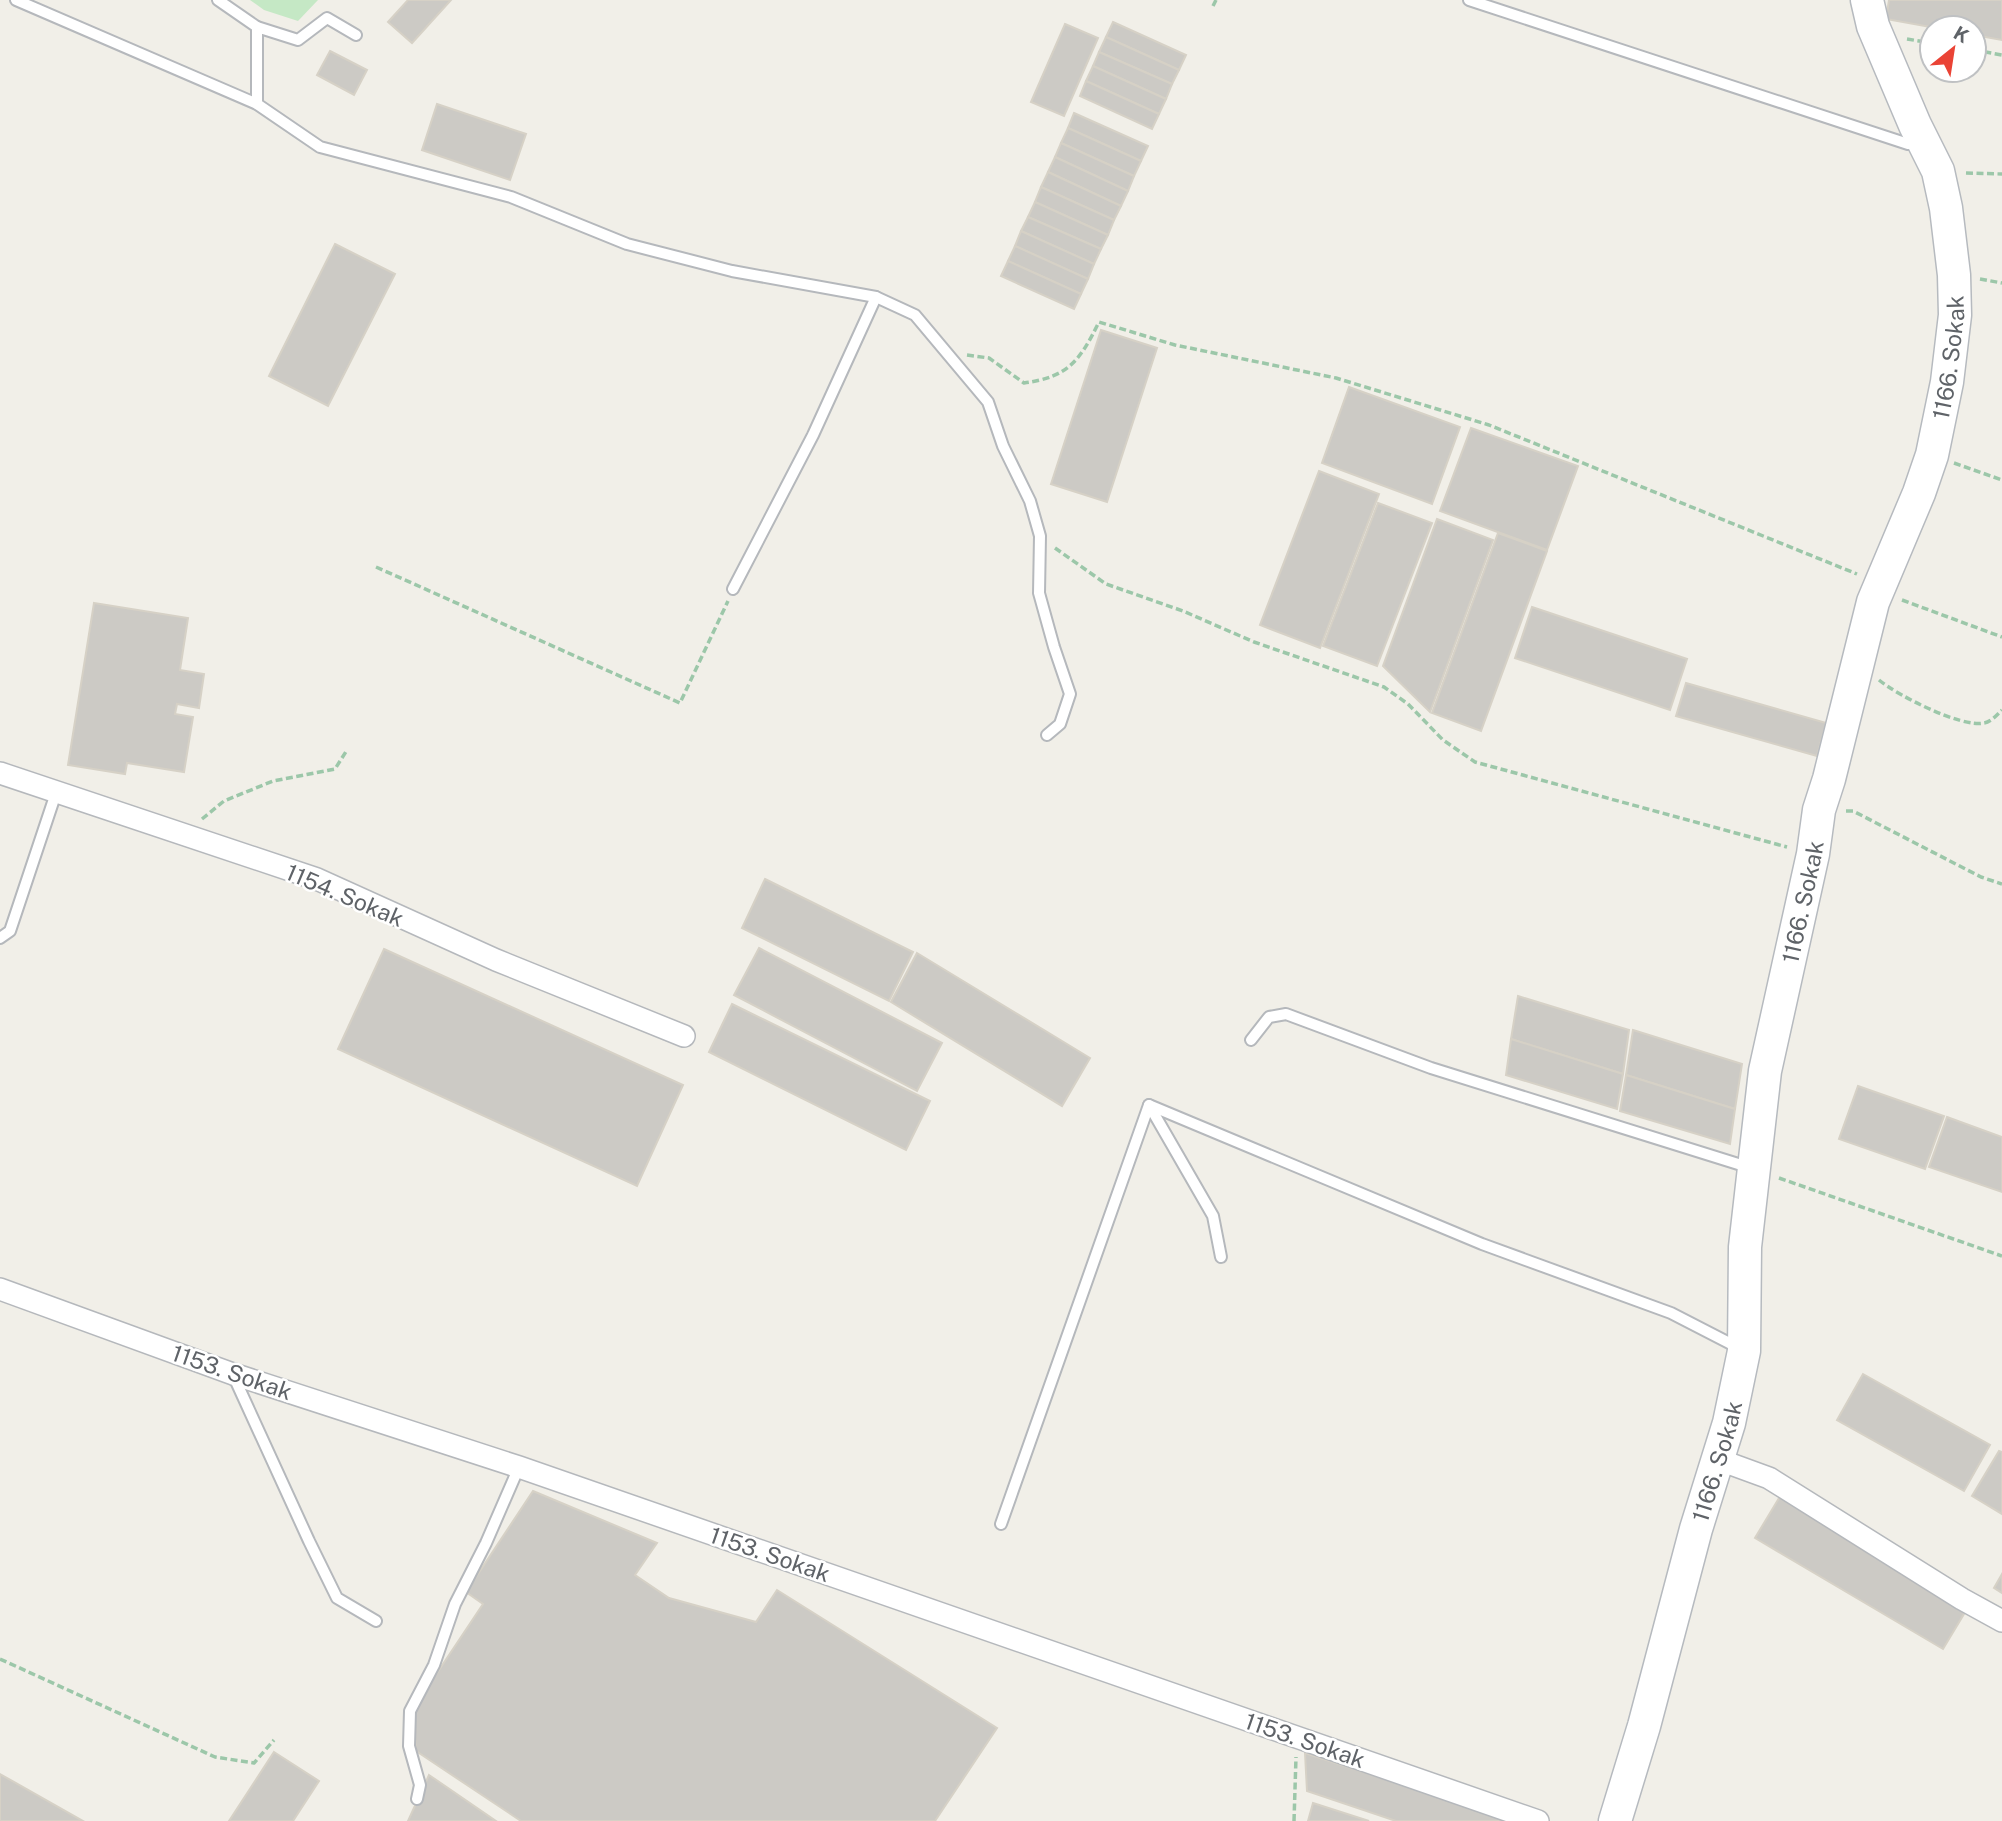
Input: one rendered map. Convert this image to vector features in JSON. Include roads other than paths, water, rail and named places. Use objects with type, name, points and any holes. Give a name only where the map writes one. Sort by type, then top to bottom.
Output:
[{"type":"street","name":"1166. Sokak","points":[[1615,1821],[1644,1726],[1696,1529],[1729,1423],[1744,1351],[1745,1248],[1765,1071],[1813,854],[1819,810],[1873,602],[1932,455],[1947,382],[1955,315],[1954,275],[1946,208],[1938,171],[1872,26],[1867,0]]},
{"type":"street","name":"1154. Sokak","points":[[0,773],[317,879],[484,955],[684,1036]]},
{"type":"street","name":"1153. Sokak","points":[[0,1289],[233,1374],[519,1467],[1538,1821]]},
{"type":"street","points":[[1717,1459],[1769,1478],[1962,1599],[2002,1620]]},
{"type":"lane","points":[[16,0],[257,104],[320,147],[511,197],[627,244],[732,271],[876,297],[915,315],[949,352],[988,402],[1003,446],[1030,501],[1040,536],[1039,593],[1070,694],[1060,724],[1047,736]]},
{"type":"lane","points":[[218,0],[257,27],[298,40],[327,18],[355,35]]},
{"type":"lane","points":[[1469,0],[1908,144],[1924,143]]},
{"type":"lane","points":[[257,27],[257,104]]},
{"type":"lane","points":[[733,589],[813,435],[876,297]]},
{"type":"lane","points":[[0,937],[10,931],[56,793]]},
{"type":"lane","points":[[1251,1040],[1269,1017],[1286,1014],[1431,1068],[1754,1169]]},
{"type":"lane","points":[[1149,1105],[1213,1216],[1221,1257]]},
{"type":"lane","points":[[1149,1105],[1482,1244],[1671,1313],[1744,1351]]},
{"type":"lane","points":[[1000,1524],[1149,1105]]},
{"type":"lane","points":[[233,1374],[337,1598],[376,1621]]},
{"type":"lane","points":[[417,1799],[419,1786],[409,1746],[410,1711],[434,1665],[455,1604],[519,1467]]}]
